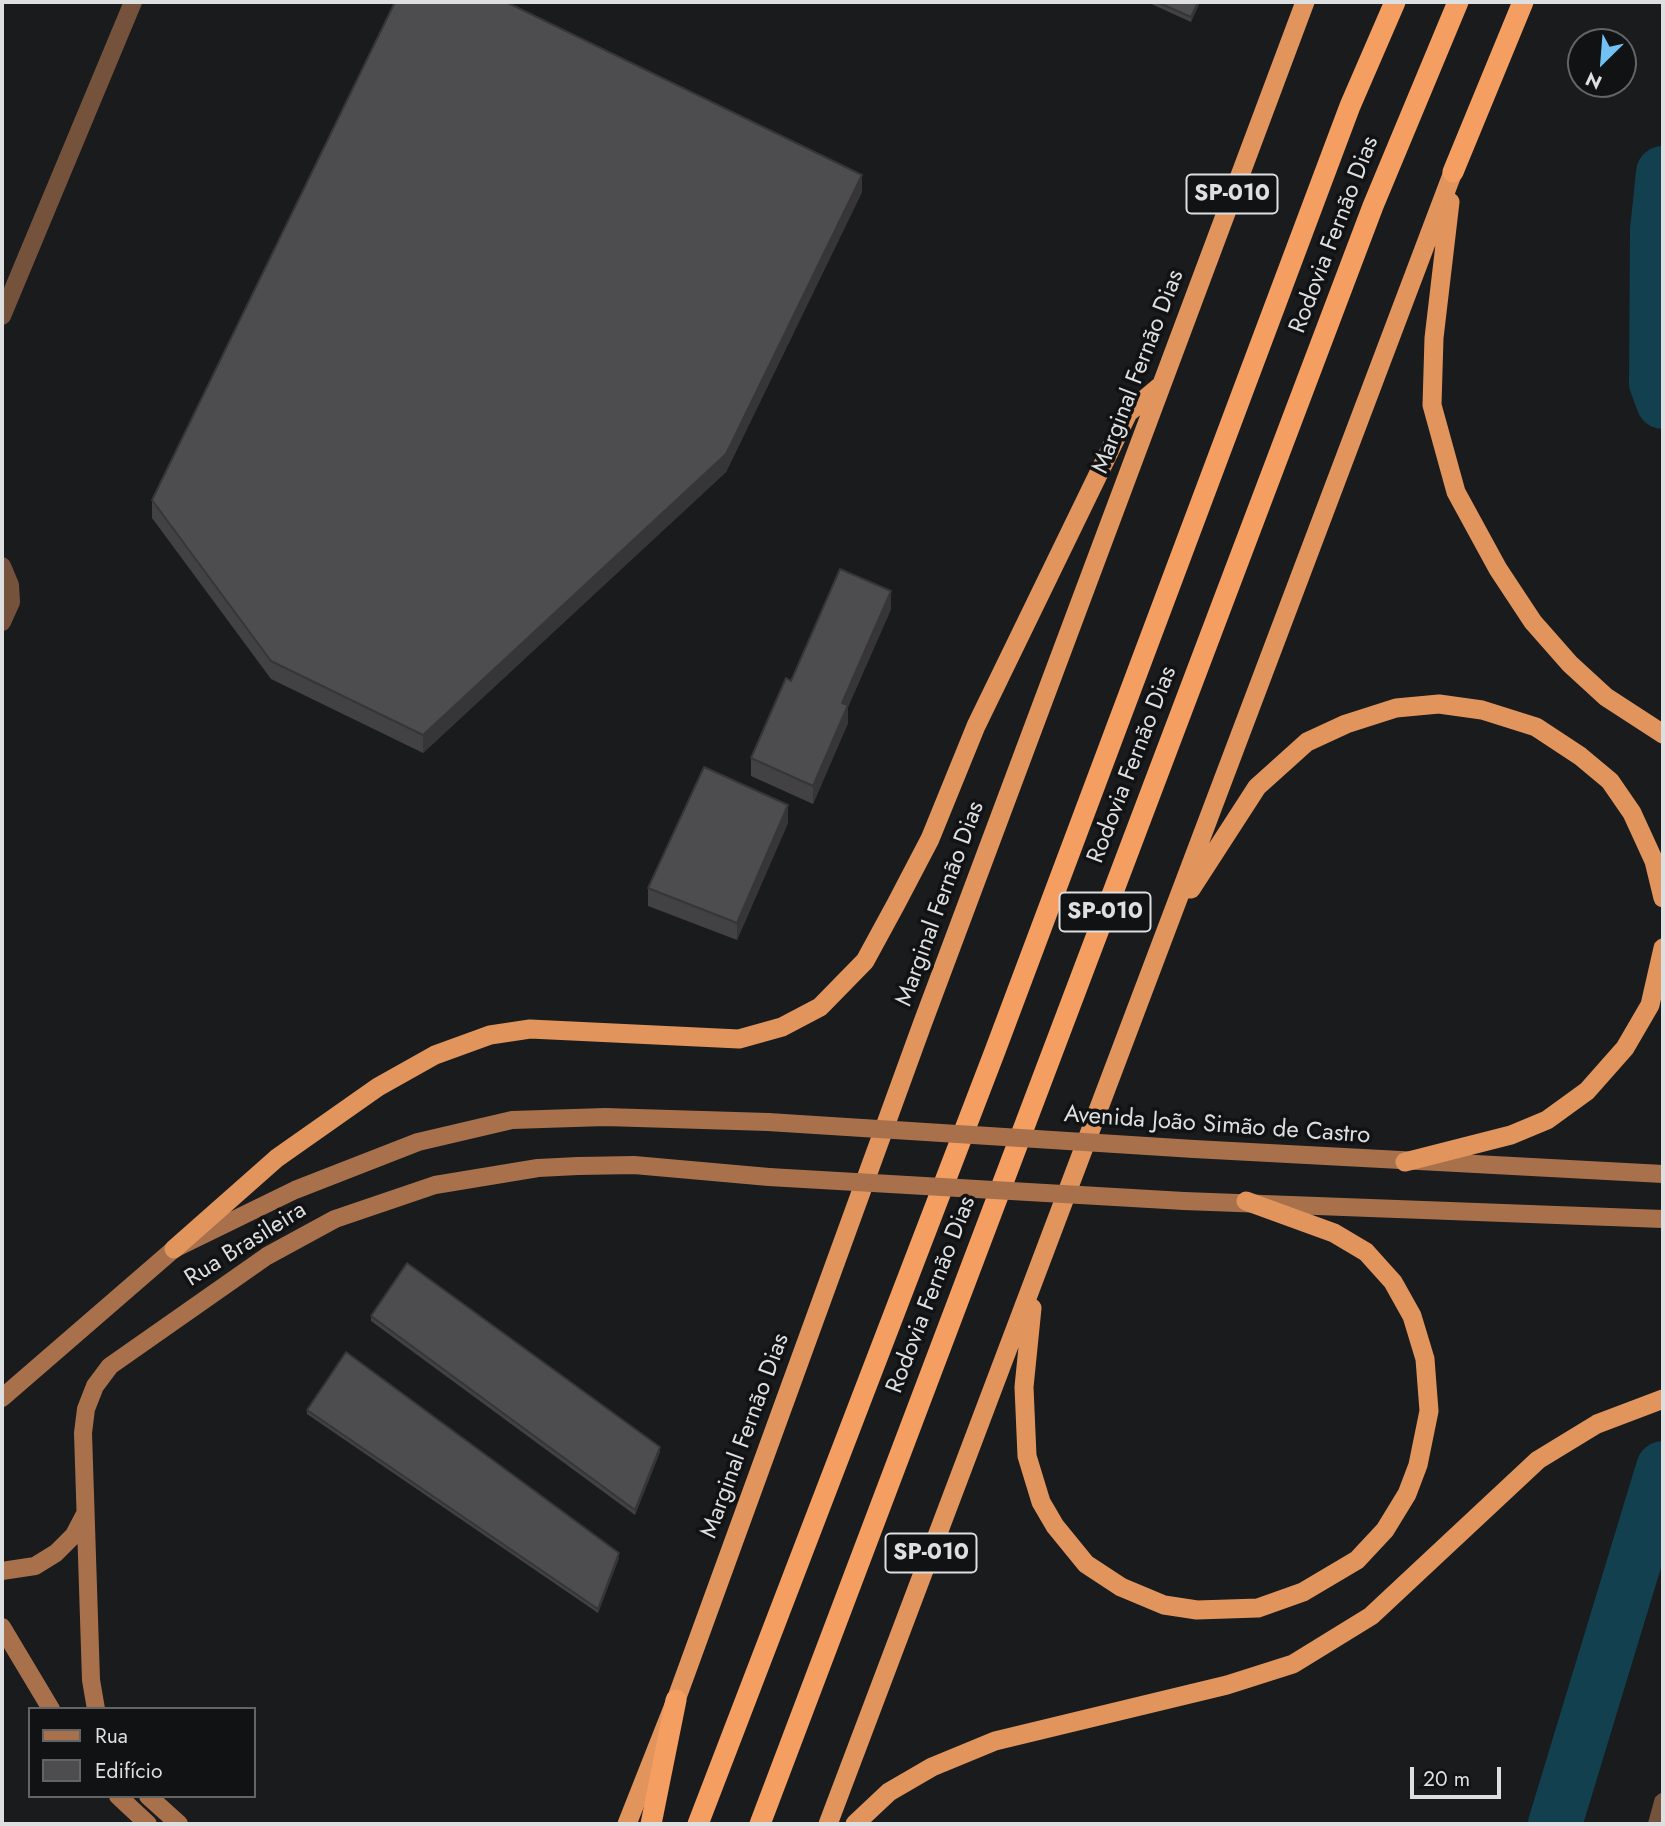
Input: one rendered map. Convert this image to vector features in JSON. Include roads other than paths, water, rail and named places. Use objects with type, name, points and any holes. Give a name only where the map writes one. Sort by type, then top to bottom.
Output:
[{"type":"highway","name":"Marginal Fernão Dias","points":[[627,1824],[676,1700],[918,1035],[1305,2]]},
{"type":"highway","name":"Rodovia Fernão Dias","points":[[698,1824],[995,1051],[1350,106],[1395,2]]},
{"type":"highway","name":"Rodovia Fernão Dias","points":[[760,1824],[1368,219],[1458,2]]},
{"type":"highway","points":[[1523,2],[1453,173],[1434,338],[1432,405],[1456,492],[1497,569],[1533,622],[1570,664],[1606,697],[1663,734]]},
{"type":"highway","name":"SP-010","points":[[828,1824],[1453,173]]},
{"type":"highway","points":[[174,1249],[277,1158],[378,1087],[435,1055],[490,1035],[530,1029],[739,1039],[782,1027],[820,1007],[865,961],[930,839],[976,726],[1128,413],[1160,386]]},
{"type":"highway","points":[[1169,922],[1258,788],[1307,742],[1346,724],[1396,708],[1439,704],[1482,710],[1536,727],[1580,756],[1610,781],[1632,813],[1654,861],[1663,898]]},
{"type":"highway","points":[[1405,1162],[1511,1135],[1547,1120],[1587,1091],[1625,1048],[1650,1005],[1663,948]]},
{"type":"highway","points":[[1034,1282],[1024,1387],[1023,1423],[1027,1456],[1041,1502],[1055,1526],[1086,1564],[1121,1587],[1164,1605],[1197,1609],[1258,1608],[1303,1592],[1357,1560],[1385,1530],[1406,1494],[1418,1465],[1429,1411],[1425,1359],[1412,1316],[1393,1282],[1366,1252],[1334,1233],[1246,1201]]},
{"type":"highway","points":[[855,1824],[889,1792],[932,1767],[995,1741],[1227,1685],[1293,1664],[1371,1616],[1538,1460],[1597,1424],[1663,1398]]},
{"type":"highway","points":[[651,1824],[676,1700]]},
{"type":"main road","name":"Rua Brasileira","points":[[2,1398],[20,1379],[174,1249],[295,1190],[418,1142],[513,1120],[605,1117],[768,1122]]},
{"type":"main road","name":"Avenida João Simão de Castro","points":[[768,1122],[1405,1162],[1663,1174]]},
{"type":"main road","name":"Rua Brasileira","points":[[96,1707],[91,1679],[82,1464],[86,1409],[95,1386],[110,1366],[227,1282],[335,1219],[435,1185],[538,1168],[634,1165],[769,1177],[1184,1201],[1246,1201]]},
{"type":"main road","points":[[1246,1201],[1661,1219]]},
{"type":"main road","points":[[2,1571],[35,1566],[56,1553],[74,1535],[85,1514]]},
{"type":"main road","points":[[2,1627],[50,1707]]},
{"type":"main road","points":[[120,1798],[148,1824]]},
{"type":"main road","points":[[150,1798],[179,1824]]},
{"type":"street","points":[[2,316],[133,2]]},
{"type":"street","points":[[2,566],[10,585],[11,602],[2,622]]},
{"type":"street","points":[[1657,1824],[1663,1802]]},
{"type":"waterway","points":[[1663,173],[1657,230],[1656,383],[1663,402]]},
{"type":"waterway","points":[[1555,1824],[1663,1468]]}]
